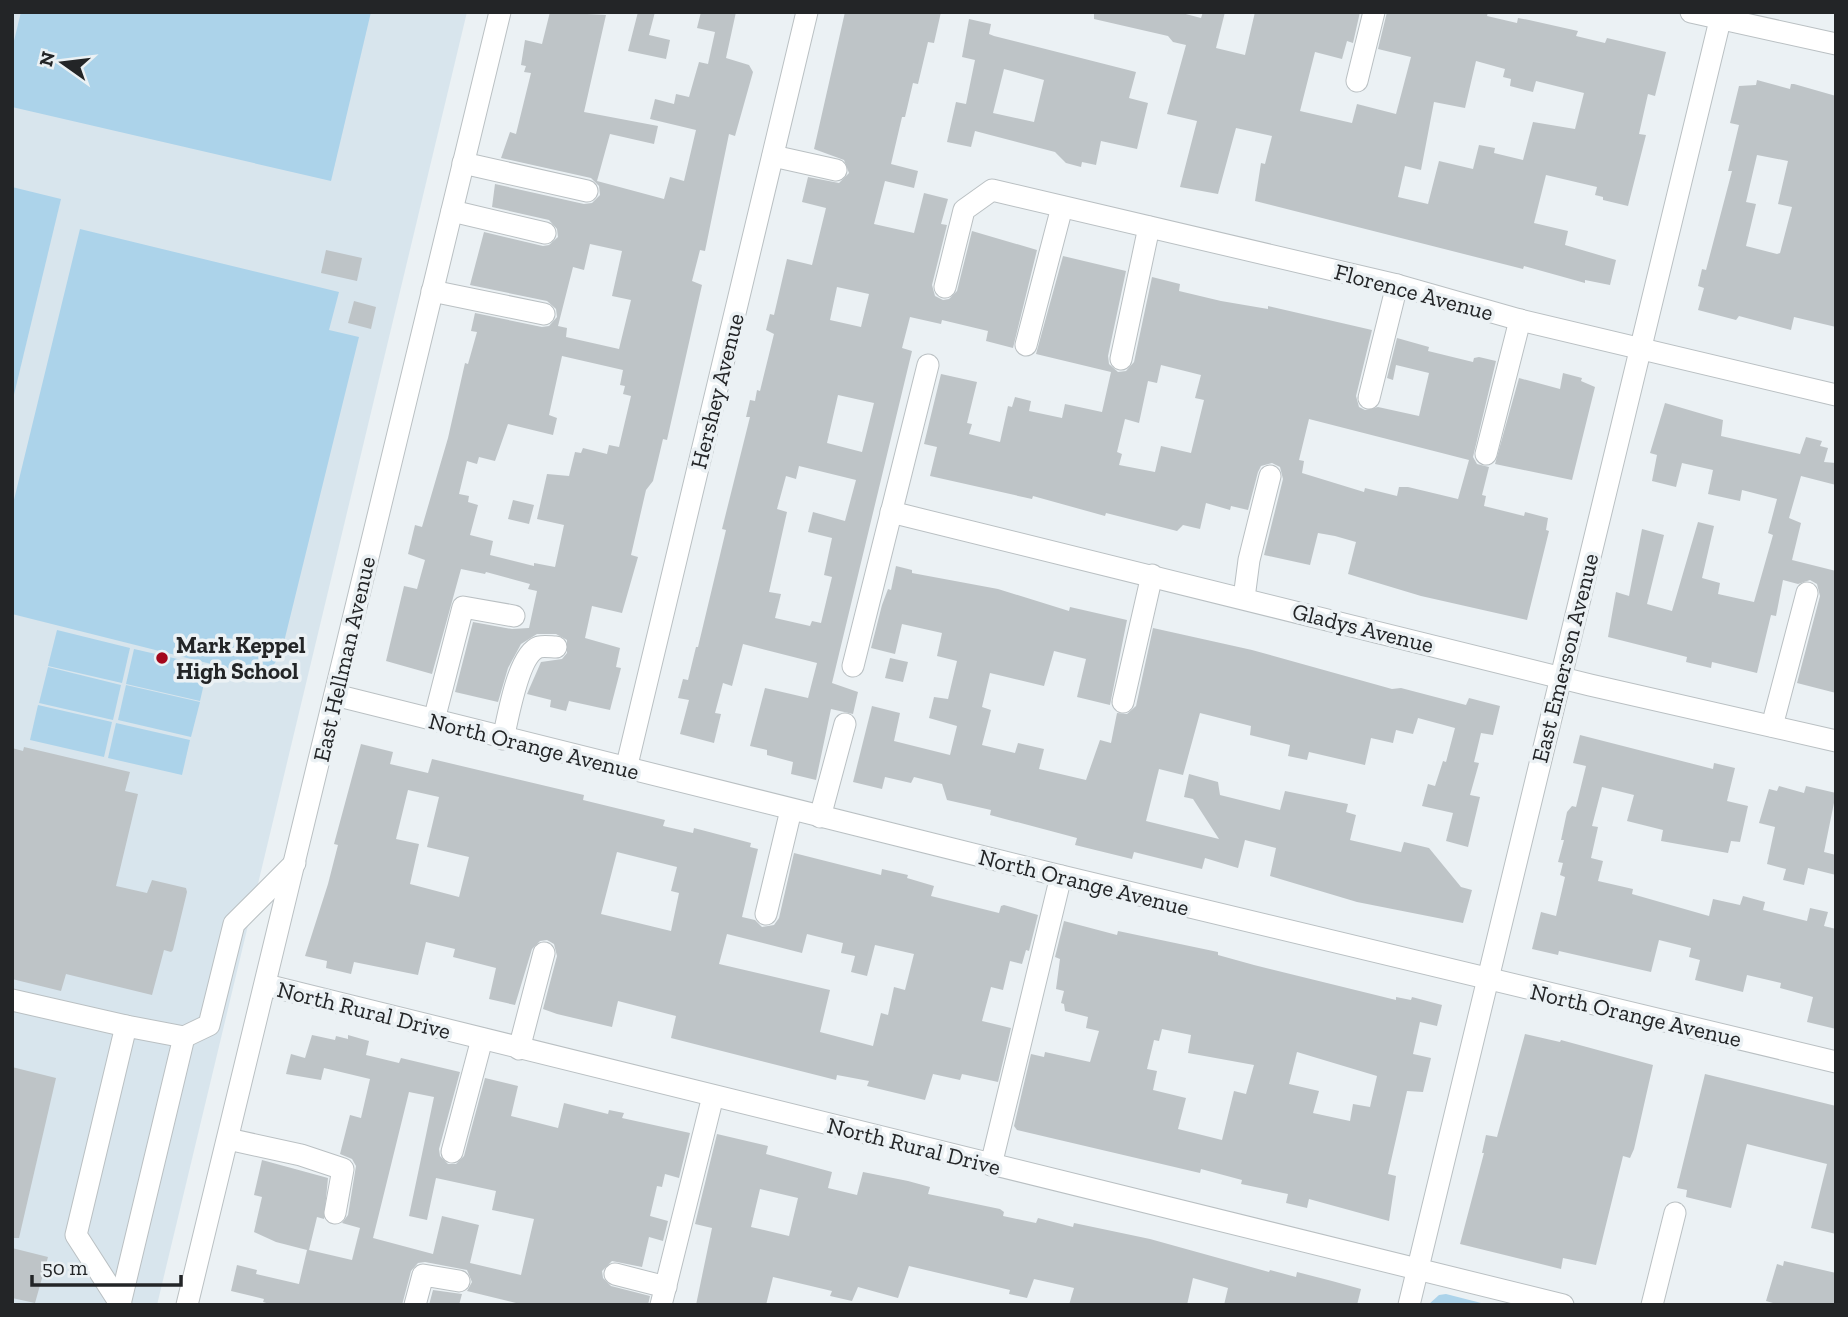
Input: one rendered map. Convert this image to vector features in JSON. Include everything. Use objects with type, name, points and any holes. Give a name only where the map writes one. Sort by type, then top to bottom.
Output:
[{"type":"street","name":"East Hellman Avenue","points":[[187,1305],[500,12]]},
{"type":"street","name":"Hershey Avenue","points":[[626,769],[807,12]]},
{"type":"street","points":[[1357,81],[1374,12]]},
{"type":"street","points":[[1691,12],[1721,16],[1836,44]]},
{"type":"street","name":"East Emerson Avenue","points":[[1409,1305],[1721,16]]},
{"type":"street","points":[[773,156],[836,170]]},
{"type":"street","points":[[463,163],[587,191]]},
{"type":"street","name":"Florence Avenue","points":[[945,287],[964,210],[992,190],[1397,285],[1520,320],[1836,395]]},
{"type":"street","points":[[1026,345],[1062,207]]},
{"type":"street","points":[[452,211],[545,233]]},
{"type":"street","points":[[1121,359],[1149,227]]},
{"type":"street","points":[[1369,398],[1397,285]]},
{"type":"street","points":[[432,291],[544,314]]},
{"type":"street","points":[[1486,454],[1520,320]]},
{"type":"street","points":[[853,666],[928,365]]},
{"type":"street","points":[[1244,598],[1249,560],[1270,476]]},
{"type":"street","name":"Gladys Avenue","points":[[891,512],[1561,677],[1836,741]]},
{"type":"street","points":[[1123,702],[1153,575]]},
{"type":"street","points":[[1772,726],[1807,593]]},
{"type":"street","points":[[435,720],[463,607],[514,616]]},
{"type":"street","points":[[503,739],[522,666],[528,654],[540,647],[556,648]]},
{"type":"street","name":"North Orange Avenue","points":[[335,695],[1060,876],[1836,1062]]},
{"type":"street","points":[[820,817],[845,724]]},
{"type":"street","points":[[766,914],[791,810]]},
{"type":"street","points":[[12,1000],[184,1037],[209,1025],[234,924],[295,863]]},
{"type":"street","points":[[990,1165],[1060,876]]},
{"type":"street","points":[[519,1049],[544,953]]},
{"type":"street","name":"North Rural Drive","points":[[266,985],[1563,1305]]},
{"type":"street","points":[[121,1304],[76,1236],[126,1026]]},
{"type":"street","points":[[121,1304],[184,1037]]},
{"type":"street","points":[[452,1152],[482,1039]]},
{"type":"street","points":[[615,1273],[664,1296],[713,1096]]},
{"type":"street","points":[[228,1139],[301,1155],[343,1169],[335,1213]]},
{"type":"street","points":[[1652,1305],[1675,1213]]},
{"type":"street","points":[[415,1305],[423,1275],[459,1281]]},
{"type":"shaded area","name":"Mark Keppel High School","points":[[12,12],[467,12],[157,1305],[12,1305]]},
{"type":"shaded area","points":[[21,12],[371,12],[331,181],[12,107],[12,49]]},
{"type":"shaded area","points":[[12,187],[61,199],[12,403]]},
{"type":"shaded area","points":[[80,229],[339,292],[329,330],[359,337],[283,646],[275,663],[264,672],[251,674],[12,614],[12,508]]},
{"type":"shaded area","points":[[57,630],[130,648],[122,683],[48,666]]},
{"type":"shaded area","points":[[134,649],[208,666],[200,701],[126,684]]},
{"type":"shaded area","points":[[48,667],[121,685],[113,720],[39,703]]},
{"type":"shaded area","points":[[126,685],[200,702],[191,737],[118,720]]},
{"type":"shaded area","points":[[38,705],[112,722],[104,757],[30,740]]},
{"type":"shaded area","points":[[116,723],[190,740],[182,775],[108,758]]},
{"type":"shaded area","points":[[1446,1294],[1489,1305],[1428,1305],[1439,1295]]},
{"type":"building","points":[[550,12],[606,15],[584,112],[658,126],[654,144],[610,134],[597,181],[664,199],[670,177],[684,181],[696,130],[650,119],[655,99],[674,104],[676,94],[689,97],[699,62],[708,64],[715,32],[697,28],[701,12],[736,12],[726,58],[749,65],[753,72],[735,136],[729,134],[705,251],[700,250],[692,281],[702,285],[667,440],[663,439],[653,481],[646,490],[631,555],[638,557],[622,613],[592,606],[585,638],[620,648],[616,667],[621,668],[610,710],[569,701],[566,711],[550,707],[551,700],[527,694],[541,662],[562,659],[567,653],[567,640],[556,634],[537,634],[521,644],[508,668],[498,702],[455,692],[473,622],[512,629],[529,628],[537,591],[528,589],[530,584],[486,572],[485,574],[461,569],[432,674],[386,661],[404,586],[417,589],[425,560],[408,554],[415,525],[422,527],[448,438],[465,363],[468,364],[477,332],[471,331],[475,313],[542,327],[549,326],[557,317],[556,309],[547,301],[470,285],[484,232],[543,246],[549,245],[558,237],[557,229],[549,220],[492,207],[495,184],[584,204],[592,203],[600,195],[599,186],[591,178],[501,158],[510,132],[516,134],[531,73],[524,72],[526,66],[521,65],[525,40],[542,44]],"holes":[[[590,244],[622,251],[612,296],[631,300],[619,349],[566,337],[567,328],[558,326],[573,267],[584,270]],[[562,356],[623,370],[620,385],[625,386],[623,394],[631,396],[619,447],[609,445],[607,454],[583,448],[581,453],[575,452],[569,476],[547,474],[537,519],[564,525],[555,567],[534,563],[534,566],[490,555],[493,541],[470,535],[478,505],[468,502],[469,496],[459,494],[467,461],[477,464],[479,457],[495,461],[508,424],[553,435],[557,418],[549,415]]]},
{"type":"building","points":[[638,12],[655,12],[649,35],[670,40],[666,59],[628,51]]},
{"type":"building","points":[[845,12],[941,12],[934,43],[928,42],[918,84],[913,83],[891,164],[918,171],[914,188],[885,181],[874,224],[914,233],[924,193],[948,199],[941,224],[947,225],[932,285],[935,296],[943,300],[949,299],[957,291],[972,231],[1037,250],[1013,348],[986,341],[988,331],[942,320],[941,324],[910,317],[902,348],[912,351],[832,683],[858,692],[853,714],[831,709],[816,780],[791,774],[793,762],[767,755],[767,750],[750,746],[765,688],[808,698],[817,663],[743,644],[732,686],[723,683],[715,713],[721,714],[714,743],[680,734],[689,700],[678,698],[683,679],[688,680],[698,647],[726,530],[722,529],[750,417],[746,417],[750,400],[755,401],[757,390],[760,391],[774,334],[766,330],[770,314],[774,315],[787,259],[812,265],[826,208],[802,202],[808,177],[839,183],[849,173],[844,160],[814,149]],"holes":[[[837,287],[869,294],[861,327],[830,320]],[[838,395],[874,403],[862,452],[827,443]],[[799,466],[856,480],[845,521],[813,512],[808,532],[832,538],[824,575],[832,577],[821,623],[812,621],[810,626],[775,618],[781,594],[769,592],[787,512],[777,509],[786,476],[796,479]]]},
{"type":"building","points":[[1094,12],[1178,12],[1201,18],[1203,12],[1225,12],[1216,48],[1245,55],[1255,12],[1360,12],[1353,43],[1347,41],[1342,59],[1315,52],[1300,111],[1352,123],[1357,104],[1396,114],[1411,57],[1378,49],[1387,12],[1488,12],[1487,16],[1517,23],[1518,18],[1578,31],[1576,36],[1605,43],[1607,38],[1666,52],[1655,96],[1648,94],[1639,134],[1646,135],[1628,206],[1603,200],[1603,197],[1595,195],[1597,187],[1546,175],[1534,223],[1568,231],[1565,245],[1616,260],[1610,285],[1585,280],[1585,283],[1524,266],[1523,269],[1255,201],[1261,163],[1265,164],[1272,136],[1236,128],[1218,194],[1180,187],[1197,121],[1167,114],[1186,45],[1173,42],[1168,36],[1094,19]],"holes":[[[1476,61],[1505,69],[1503,77],[1511,79],[1510,86],[1533,92],[1536,81],[1584,93],[1575,129],[1533,122],[1523,160],[1494,153],[1495,148],[1479,145],[1473,169],[1439,161],[1428,204],[1398,197],[1405,166],[1421,170],[1434,102],[1465,108]]]},
{"type":"building","points":[[969,19],[991,24],[989,34],[994,36],[1136,72],[1129,98],[1148,103],[1137,149],[1101,141],[1096,165],[1082,162],[1081,167],[1066,163],[1055,152],[975,131],[971,147],[947,142],[956,102],[966,104],[975,60],[962,57]],"holes":[[[1004,69],[1044,80],[1034,122],[993,113]]]},
{"type":"building","points":[[1757,80],[1790,89],[1791,84],[1794,84],[1836,96],[1836,327],[1794,317],[1791,330],[1739,316],[1736,320],[1698,310],[1704,288],[1698,286],[1702,269],[1706,270],[1732,171],[1728,171],[1739,125],[1730,123],[1739,86],[1756,85]],"holes":[[[1757,155],[1788,161],[1778,204],[1792,207],[1780,253],[1746,246],[1756,204],[1746,202]]]},
{"type":"building","points":[[326,250],[362,258],[357,281],[321,273]]},
{"type":"building","points":[[1063,256],[1126,271],[1108,356],[1109,364],[1118,372],[1126,371],[1134,362],[1152,277],[1180,284],[1179,291],[1268,309],[1268,306],[1372,330],[1356,396],[1359,407],[1365,410],[1378,407],[1419,416],[1429,373],[1396,365],[1393,380],[1387,378],[1397,338],[1429,347],[1428,351],[1473,362],[1474,358],[1479,357],[1496,361],[1473,457],[1477,464],[1489,467],[1482,495],[1486,496],[1484,506],[1524,516],[1525,512],[1548,518],[1546,530],[1549,531],[1527,620],[1421,596],[1348,574],[1356,542],[1335,536],[1318,533],[1310,565],[1264,555],[1283,479],[1280,467],[1272,463],[1261,466],[1248,510],[1231,506],[1230,510],[1206,503],[1200,529],[1183,525],[1177,531],[1106,513],[1105,516],[1033,496],[1032,499],[930,476],[937,447],[924,444],[941,374],[977,382],[967,423],[972,424],[969,434],[1000,442],[1008,406],[1012,407],[1015,397],[1031,401],[1029,411],[1062,418],[1065,404],[1102,412],[1111,372],[1036,354]],"holes":[[[1161,365],[1201,375],[1195,398],[1204,400],[1191,453],[1161,446],[1155,472],[1119,465],[1122,454],[1117,452],[1125,419],[1139,423],[1148,381],[1157,383]],[[1309,419],[1469,460],[1458,499],[1408,487],[1399,487],[1397,496],[1365,488],[1364,492],[1302,473],[1304,461],[1299,460]]]},
{"type":"building","points":[[354,301],[376,307],[371,329],[348,323]]},
{"type":"building","points":[[1563,373],[1582,378],[1581,381],[1595,387],[1572,480],[1495,464],[1519,378],[1560,389]]},
{"type":"building","points":[[1665,403],[1723,420],[1721,436],[1800,454],[1806,437],[1822,441],[1820,446],[1828,448],[1824,462],[1836,463],[1836,485],[1801,476],[1789,518],[1801,523],[1792,560],[1836,571],[1836,693],[1797,683],[1820,596],[1817,584],[1810,580],[1798,584],[1783,580],[1776,616],[1771,615],[1757,673],[1712,662],[1711,668],[1686,662],[1687,657],[1608,637],[1616,592],[1629,596],[1642,529],[1664,535],[1647,604],[1672,611],[1698,522],[1714,526],[1702,578],[1720,583],[1718,594],[1754,602],[1773,535],[1768,533],[1777,499],[1742,490],[1740,501],[1708,494],[1713,470],[1682,463],[1676,487],[1652,481],[1657,455],[1650,453]]},
{"type":"building","points":[[513,500],[534,505],[529,524],[508,519]]},
{"type":"building","points":[[896,566],[912,570],[912,573],[998,589],[1069,611],[1070,607],[1127,620],[1110,705],[1077,697],[1086,659],[1054,651],[1044,686],[990,673],[982,707],[991,710],[982,745],[1015,753],[1018,743],[1044,749],[1039,769],[1086,780],[1100,740],[1111,743],[1117,713],[1127,714],[1136,706],[1153,628],[1252,650],[1392,689],[1401,688],[1466,705],[1469,698],[1500,706],[1493,735],[1481,733],[1474,762],[1479,763],[1470,795],[1480,797],[1468,847],[1446,841],[1453,813],[1422,806],[1428,784],[1435,786],[1443,761],[1446,762],[1455,728],[1418,718],[1413,734],[1396,730],[1393,743],[1371,738],[1365,765],[1309,752],[1307,760],[1288,756],[1290,745],[1250,735],[1251,726],[1200,713],[1183,775],[1159,769],[1146,821],[1219,839],[1193,799],[1184,797],[1189,774],[1218,782],[1220,795],[1280,810],[1285,791],[1348,804],[1346,812],[1356,815],[1350,840],[1401,852],[1404,842],[1429,848],[1461,887],[1472,890],[1463,923],[1357,902],[1270,876],[1276,848],[1245,840],[1238,868],[1205,858],[1202,869],[1134,852],[1132,859],[1075,845],[1077,838],[990,815],[991,810],[947,800],[942,784],[914,777],[911,783],[885,777],[882,789],[853,782],[872,706],[900,713],[894,741],[950,755],[957,726],[929,718],[934,697],[948,699],[957,661],[937,656],[942,633],[902,624],[895,654],[871,648],[882,605],[888,589],[891,590]]},
{"type":"building","points":[[890,658],[908,662],[903,682],[885,678]]},
{"type":"building","points":[[1580,735],[1713,769],[1714,763],[1735,768],[1727,801],[1748,806],[1740,842],[1731,841],[1728,853],[1661,841],[1663,830],[1627,821],[1634,795],[1602,787],[1592,826],[1598,827],[1591,858],[1603,861],[1598,881],[1633,889],[1632,894],[1709,916],[1713,899],[1740,905],[1743,896],[1765,902],[1763,910],[1807,921],[1810,908],[1828,912],[1824,926],[1836,929],[1836,1029],[1807,1022],[1813,997],[1780,988],[1781,983],[1747,975],[1743,992],[1695,980],[1700,960],[1689,957],[1691,948],[1659,940],[1651,972],[1559,951],[1558,955],[1532,949],[1541,912],[1556,916],[1565,877],[1560,875],[1563,863],[1558,862],[1564,840],[1561,840],[1567,812],[1572,806],[1576,807],[1586,766],[1573,763]]},
{"type":"building","points":[[361,744],[393,752],[390,764],[428,773],[432,759],[584,795],[583,800],[665,820],[663,826],[693,833],[694,828],[751,843],[750,847],[758,849],[742,917],[755,920],[762,927],[774,925],[779,918],[794,853],[881,875],[882,869],[908,875],[907,878],[934,886],[931,896],[999,913],[1004,905],[1038,915],[1029,951],[1026,950],[1022,964],[1010,961],[1003,990],[991,987],[982,1021],[1011,1028],[998,1082],[962,1074],[960,1080],[933,1074],[925,1100],[867,1086],[869,1081],[837,1075],[836,1080],[671,1038],[676,1016],[618,1001],[612,1027],[543,1009],[557,956],[554,944],[547,940],[540,941],[532,949],[515,1005],[489,999],[496,968],[453,957],[455,949],[426,942],[418,975],[354,962],[351,974],[326,968],[327,961],[305,956],[328,884],[338,845],[334,844]],"holes":[[[408,790],[439,797],[427,847],[469,857],[459,897],[410,884],[419,844],[396,839]],[[617,852],[677,867],[671,891],[679,893],[671,931],[601,914]],[[727,934],[802,953],[807,934],[843,943],[841,953],[855,956],[851,972],[867,976],[875,945],[914,954],[905,990],[894,987],[888,1015],[881,1013],[873,1046],[820,1032],[830,990],[719,964]]]},
{"type":"building","points":[[24,747],[130,772],[125,791],[138,794],[116,886],[147,893],[152,880],[186,888],[187,892],[173,950],[164,950],[152,995],[66,974],[61,991],[12,979],[12,748],[23,751]]},
{"type":"building","points":[[1779,786],[1804,793],[1806,786],[1836,793],[1824,852],[1836,855],[1836,875],[1808,868],[1804,885],[1783,880],[1786,869],[1767,864],[1775,827],[1759,823],[1769,789],[1777,791]]},
{"type":"building","points":[[1064,921],[1117,935],[1118,931],[1218,952],[1218,955],[1254,965],[1396,1000],[1396,997],[1411,1000],[1412,997],[1442,1005],[1437,1026],[1420,1022],[1413,1054],[1431,1058],[1423,1092],[1407,1091],[1388,1174],[1396,1176],[1389,1221],[1309,1199],[1307,1208],[1286,1203],[1288,1194],[1241,1184],[1242,1180],[1201,1169],[1200,1173],[1017,1130],[1014,1126],[1031,1054],[1044,1057],[1045,1052],[1090,1062],[1099,1031],[1086,1028],[1088,1017],[1065,1011],[1064,1004],[1061,1003],[1064,991],[1056,989],[1060,959],[1055,957]],"holes":[[[1162,1029],[1191,1035],[1188,1053],[1254,1065],[1246,1094],[1234,1091],[1222,1140],[1178,1129],[1186,1098],[1153,1090],[1157,1071],[1147,1069],[1154,1040],[1159,1041]],[[1297,1052],[1377,1076],[1370,1107],[1353,1104],[1350,1121],[1313,1113],[1319,1091],[1289,1084]]]},
{"type":"building","points":[[1525,1034],[1560,1042],[1561,1040],[1653,1065],[1634,1149],[1630,1158],[1623,1156],[1596,1265],[1563,1258],[1561,1269],[1460,1244],[1484,1153],[1486,1135],[1497,1137]]},
{"type":"building","points":[[312,1035],[335,1040],[336,1036],[348,1039],[348,1035],[369,1041],[366,1055],[399,1063],[401,1058],[460,1072],[439,1149],[440,1156],[448,1164],[456,1164],[464,1156],[485,1078],[518,1086],[511,1116],[558,1128],[564,1103],[608,1114],[609,1110],[624,1113],[622,1118],[690,1133],[679,1178],[665,1174],[662,1187],[657,1186],[650,1216],[668,1221],[663,1241],[649,1237],[642,1267],[612,1261],[602,1271],[603,1278],[611,1286],[650,1296],[648,1305],[524,1305],[467,1291],[472,1282],[467,1270],[425,1262],[418,1263],[411,1271],[402,1305],[273,1305],[263,1302],[264,1299],[231,1291],[237,1265],[257,1270],[256,1274],[299,1284],[307,1250],[276,1242],[254,1232],[262,1197],[254,1195],[262,1160],[328,1178],[324,1219],[317,1217],[309,1250],[352,1260],[360,1228],[342,1223],[348,1215],[356,1166],[352,1159],[340,1154],[350,1115],[361,1118],[370,1079],[324,1068],[321,1080],[286,1074],[291,1054],[305,1058]],"holes":[[[409,1092],[434,1097],[409,1216],[427,1220],[436,1178],[496,1191],[492,1210],[534,1219],[521,1275],[470,1263],[479,1225],[442,1216],[433,1254],[373,1238]]]},
{"type":"building","points":[[12,1067],[56,1078],[19,1238],[12,1238]]},
{"type":"building","points":[[1705,1074],[1836,1106],[1836,1234],[1811,1228],[1827,1164],[1747,1144],[1731,1208],[1686,1197],[1687,1190],[1677,1188]]},
{"type":"building","points":[[717,1134],[768,1146],[766,1154],[832,1172],[828,1188],[857,1195],[863,1172],[930,1187],[928,1194],[1000,1209],[1004,1212],[1003,1216],[1036,1223],[1038,1218],[1073,1227],[1074,1223],[1150,1239],[1269,1272],[1270,1270],[1296,1277],[1297,1272],[1361,1289],[1357,1305],[1224,1305],[1228,1288],[1193,1278],[1187,1305],[1069,1305],[1074,1288],[1034,1279],[1027,1298],[1009,1294],[1010,1290],[909,1266],[898,1298],[858,1287],[852,1301],[830,1296],[832,1291],[773,1277],[766,1305],[696,1305],[712,1228],[695,1224]],"holes":[[[760,1189],[798,1198],[789,1236],[751,1227]]]},
{"type":"building","points":[[12,1248],[48,1257],[35,1303],[12,1298]]},
{"type":"building","points":[[1784,1261],[1836,1273],[1836,1305],[1780,1305],[1766,1301],[1777,1264],[1783,1266]]},
{"type":"building","points":[[433,1290],[462,1294],[459,1305],[429,1305]]},
{"type":"place","name":"Mark Keppel High School","points":[[162,658]]}]
